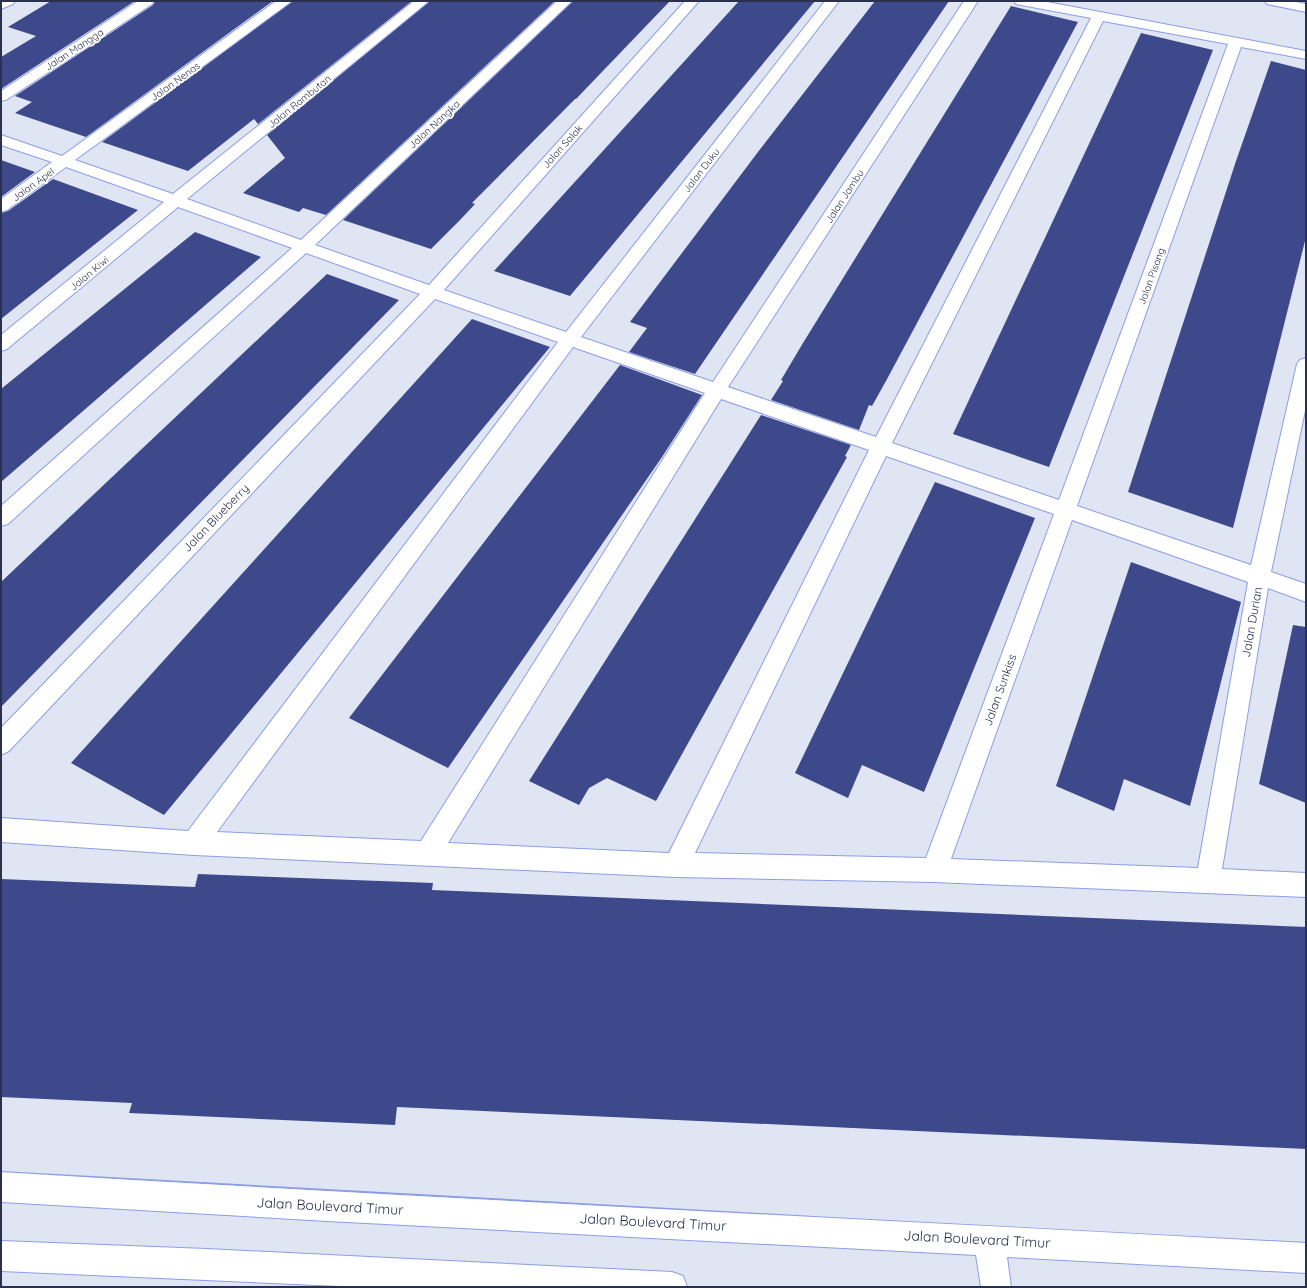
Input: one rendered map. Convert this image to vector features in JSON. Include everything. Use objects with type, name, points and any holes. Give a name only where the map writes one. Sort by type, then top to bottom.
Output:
[{"type":"main road","points":[[1,5],[8,1]]},
{"type":"main road","name":"Jalan Mangga","points":[[1,97],[147,1]]},
{"type":"main road","name":"Jalan Nenas","points":[[64,161],[285,1]]},
{"type":"main road","name":"Jalan Rambutan","points":[[176,200],[422,1]]},
{"type":"main road","name":"Jalan Nangka","points":[[1,518],[303,247],[565,1]]},
{"type":"main road","name":"Jalan Salak","points":[[432,292],[692,1]]},
{"type":"main road","name":"Jalan Duku","points":[[194,843],[570,339],[832,1]]},
{"type":"main road","name":"Jalan Jambu","points":[[428,853],[717,390],[971,1]]},
{"type":"main road","points":[[1021,1],[1306,55]]},
{"type":"main road","points":[[1272,1],[1306,8]]},
{"type":"main road","points":[[676,864],[881,446],[1099,16]]},
{"type":"main road","name":"Jalan Pisang","points":[[1066,510],[1236,42]]},
{"type":"main road","points":[[1,140],[176,200],[303,247],[432,292],[1306,593]]},
{"type":"main road","name":"Jalan Apel","points":[[1,207],[64,161]]},
{"type":"main road","name":"Jalan Kiwi","points":[[1,345],[176,200]]},
{"type":"main road","name":"Jalan Blueberry","points":[[1,744],[432,292]]},
{"type":"main road","name":"Jalan Durian","points":[[1208,881],[1259,577],[1306,364]]},
{"type":"main road","name":"Jalan Sunkiss","points":[[934,870],[1066,510]]},
{"type":"main road","points":[[1,830],[194,843],[676,864],[934,870],[1306,885]]},
{"type":"main road","name":"Jalan Boulevard Timur","points":[[1,1187],[1306,1258]]},
{"type":"main road","points":[[989,1240],[996,1287]]},
{"type":"main road","points":[[1,1256],[207,1264],[672,1287]]},
{"type":"building","points":[[51,1],[135,1],[1,89],[1,57],[36,36],[8,27]]},
{"type":"building","points":[[155,1],[273,1],[86,137],[15,113],[32,102],[15,96],[153,5]]},
{"type":"building","points":[[293,1],[412,1],[258,124],[254,119],[188,171],[102,142]]},
{"type":"building","points":[[430,1],[555,1],[326,215],[303,208],[299,212],[243,193],[285,158],[267,135]]},
{"type":"building","points":[[573,1],[670,1],[576,99],[472,203],[475,204],[431,249],[343,220]]},
{"type":"building","points":[[739,1],[815,1],[570,296],[494,271]]},
{"type":"building","points":[[875,1],[949,1],[695,374],[629,352],[647,328],[630,322],[761,148]]},
{"type":"building","points":[[1011,6],[1078,22],[886,381],[872,406],[869,405],[859,430],[771,400],[803,343]]},
{"type":"building","points":[[1141,33],[1213,50],[1049,467],[953,434]]},
{"type":"building","points":[[1271,61],[1306,70],[1306,237],[1233,528],[1128,492],[1236,161]]},
{"type":"building","points":[[1,160],[35,172],[1,197]]},
{"type":"building","points":[[53,179],[138,210],[1,319],[1,213],[8,211]]},
{"type":"building","points":[[195,232],[261,257],[1,482],[1,389]]},
{"type":"building","points":[[327,274],[399,300],[1,707],[1,582]]},
{"type":"building","points":[[472,319],[550,347],[164,815],[71,763]]},
{"type":"building","points":[[620,365],[702,395],[662,457],[448,768],[349,718]]},
{"type":"building","points":[[761,415],[851,445],[845,456],[847,457],[656,801],[607,778],[589,788],[579,805],[529,781]]},
{"type":"building","points":[[935,482],[1035,518],[924,792],[862,765],[848,798],[795,773]]},
{"type":"building","points":[[1131,562],[1241,602],[1190,806],[1124,779],[1114,811],[1056,786]]},
{"type":"building","points":[[1293,625],[1306,627],[1306,803],[1259,784]]},
{"type":"building","points":[[198,874],[433,883],[432,890],[1306,927],[1306,1149],[397,1107],[395,1125],[129,1113],[132,1103],[1,1097],[1,879],[195,887]]}]
